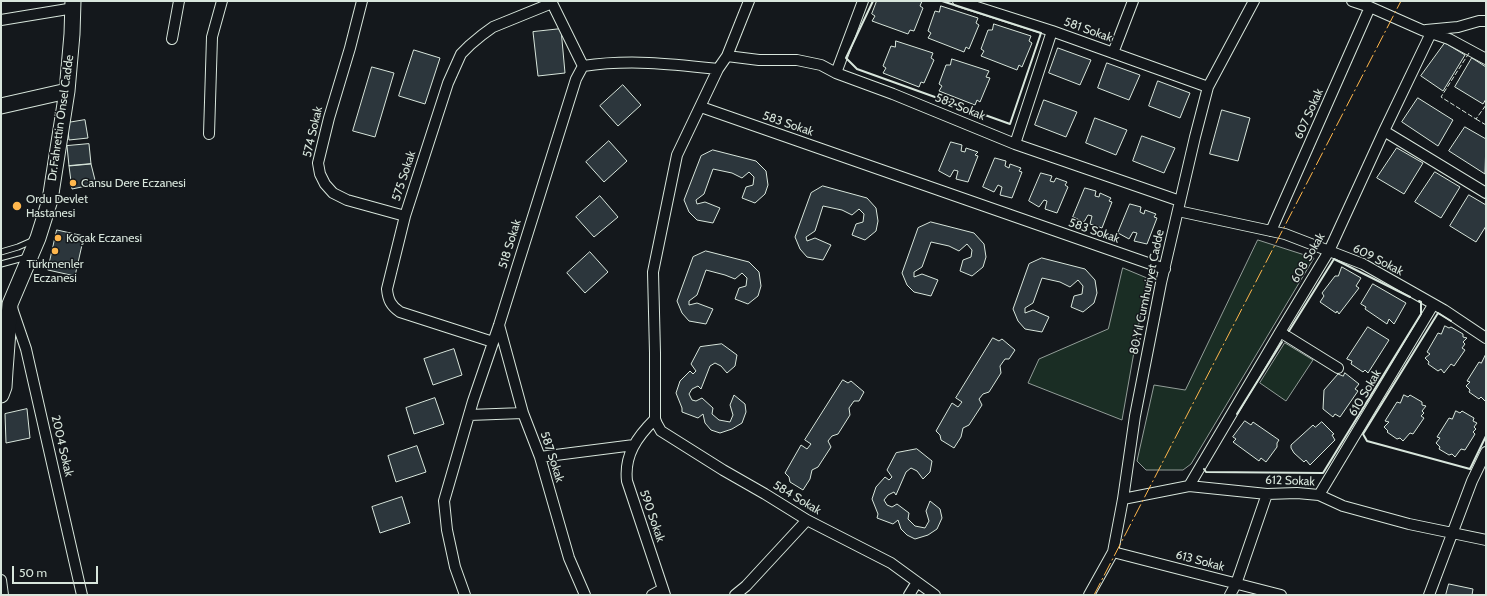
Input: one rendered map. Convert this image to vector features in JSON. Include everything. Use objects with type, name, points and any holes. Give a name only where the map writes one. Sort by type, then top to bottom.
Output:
[{"type":"street","points":[[172,39],[179,1]]},
{"type":"street","points":[[209,134],[212,37],[222,1]]},
{"type":"street","name":"574 Sokak","points":[[362,1],[318,163],[320,174],[325,184],[347,200],[405,216]]},
{"type":"street","points":[[655,417],[653,272],[676,155],[718,69],[727,56],[749,1]]},
{"type":"street","points":[[836,73],[864,1]]},
{"type":"street","name":"581 Sokak","points":[[958,1],[1052,31],[1208,87]]},
{"type":"street","points":[[1113,53],[1133,1]]},
{"type":"street","name":"80.Yıl Cumhuriyet Cadde","points":[[1089,595],[1113,552],[1123,498],[1135,416],[1164,269],[1208,87],[1254,1]]},
{"type":"street","points":[[1352,1],[1370,7],[1427,32],[1449,39],[1486,59]]},
{"type":"street","points":[[551,2],[582,66],[646,62],[718,69]]},
{"type":"street","name":"575 Sokak","points":[[493,342],[400,312],[393,307],[388,300],[387,289],[405,216],[448,83],[462,54],[470,45],[493,27],[551,2]]},
{"type":"street","points":[[1,20],[73,4]]},
{"type":"street","name":"Dr.Fahrettin Önsel Cadde","points":[[1,395],[4,387],[10,304],[38,238],[50,200],[67,91],[73,4]]},
{"type":"street","name":"607 Sokak","points":[[1271,231],[1370,7]]},
{"type":"street","points":[[1427,32],[1486,21]]},
{"type":"street","points":[[1015,144],[1052,31]]},
{"type":"street","name":"608 Sokak","points":[[1189,486],[1329,251],[1427,32]]},
{"type":"street","name":"582 Sokak","points":[[727,56],[759,60],[797,60],[821,65],[836,73],[893,94],[1015,144],[1179,206]]},
{"type":"street","name":"518 Sokak","points":[[465,595],[455,567],[447,530],[444,501],[469,415],[582,66]]},
{"type":"street","points":[[1,106],[67,91]]},
{"type":"street","name":"583 Sokak","points":[[700,107],[1164,269]]},
{"type":"street","points":[[1384,131],[1486,193]]},
{"type":"street","name":"609 Sokak","points":[[1179,206],[1285,234],[1363,264],[1444,310],[1486,338]]},
{"type":"street","name":"2004 Sokak","points":[[10,304],[26,349],[82,595]]},
{"type":"street","name":"610 Sokak","points":[[1319,495],[1433,305]]},
{"type":"street","name":"587 Sokak","points":[[499,326],[523,413],[540,458],[569,558],[585,595]]},
{"type":"street","points":[[1280,332],[1338,368]]},
{"type":"street","points":[[469,415],[523,413]]},
{"type":"street","name":"590 Sokak","points":[[655,417],[634,445],[627,459],[626,470],[627,481],[664,592]]},
{"type":"street","name":"584 Sokak","points":[[655,417],[661,431],[807,520],[891,563],[935,595]]},
{"type":"street","points":[[540,458],[634,445]]},
{"type":"street","points":[[1429,595],[1472,481],[1486,452]]},
{"type":"street","name":"612 Sokak","points":[[1123,498],[1189,486],[1267,494],[1297,493],[1319,495],[1343,506],[1409,524],[1486,540]]},
{"type":"street","points":[[1230,595],[1236,584],[1267,494]]},
{"type":"street","points":[[736,595],[807,520]]},
{"type":"street","name":"613 Sokak","points":[[1113,552],[1281,595]]},
{"type":"street","points":[[1,580],[3,595]]},
{"type":"street","points":[[909,595],[917,582]]},
{"type":"street","points":[[652,595],[664,592]]},
{"type":"lane","points":[[1,252],[18,247],[38,238]]},
{"type":"lane","points":[[1,264],[31,256]]},
{"type":"green space","points":[[1258,240],[1314,258],[1191,464],[1183,470],[1146,470],[1137,461],[1154,385],[1185,390]]},
{"type":"green space","points":[[1123,268],[1147,278],[1122,420],[1028,383],[1039,359],[1108,329]]},
{"type":"green space","points":[[1285,343],[1313,360],[1286,401],[1260,383]]},
{"type":"building","points":[[877,1],[922,1],[920,6],[923,8],[914,31],[910,30],[908,34],[872,21],[875,16],[872,14]]},
{"type":"building","points":[[941,6],[978,18],[976,23],[979,25],[969,49],[966,47],[964,52],[928,38],[931,33],[928,31],[935,11],[939,12]]},
{"type":"building","points":[[994,24],[1031,36],[1029,41],[1032,43],[1022,67],[1019,65],[1017,70],[981,56],[984,51],[981,49],[988,30],[992,30]]},
{"type":"building","points":[[561,29],[565,73],[538,76],[533,32]]},
{"type":"building","points":[[896,41],[933,53],[931,58],[934,60],[924,83],[921,82],[919,87],[883,73],[886,68],[883,66],[891,46],[895,47]]},
{"type":"building","points":[[1445,43],[1465,55],[1443,91],[1421,76]]},
{"type":"building","points":[[1058,48],[1091,60],[1080,85],[1049,73]]},
{"type":"building","points":[[414,50],[440,58],[425,104],[399,96]]},
{"type":"building","points":[[1472,58],[1486,67],[1486,99],[1483,104],[1455,87]]},
{"type":"building","points":[[952,59],[989,71],[986,77],[990,78],[980,102],[977,100],[975,105],[939,91],[942,86],[939,84],[946,65],[950,65]]},
{"type":"building","points":[[1107,63],[1140,75],[1129,100],[1098,88]]},
{"type":"building","points":[[372,67],[394,73],[375,137],[353,131]]},
{"type":"building","points":[[1158,81],[1190,93],[1180,118],[1149,106]]},
{"type":"building","points":[[623,85],[641,105],[618,126],[600,106]]},
{"type":"building","points":[[1418,98],[1453,120],[1438,146],[1402,122]]},
{"type":"building","points":[[1044,100],[1077,112],[1066,137],[1035,125]]},
{"type":"building","points":[[1222,110],[1250,118],[1238,161],[1210,154]]},
{"type":"building","points":[[1095,118],[1127,130],[1116,155],[1086,143]]},
{"type":"building","points":[[85,120],[88,138],[69,140],[67,123]]},
{"type":"building","points":[[1465,127],[1486,139],[1485,174],[1449,151]]},
{"type":"building","points":[[1142,136],[1175,148],[1164,173],[1133,161]]},
{"type":"building","points":[[609,141],[627,161],[604,182],[586,162]]},
{"type":"building","points":[[951,142],[962,145],[961,151],[965,152],[966,148],[978,152],[975,155],[978,156],[968,182],[956,179],[958,171],[954,170],[950,177],[939,171]]},
{"type":"building","points":[[89,144],[91,164],[69,166],[67,146]]},
{"type":"building","points":[[1397,148],[1423,163],[1404,194],[1377,178]]},
{"type":"building","points":[[713,150],[756,161],[766,171],[768,185],[765,194],[755,203],[742,198],[746,187],[753,185],[754,177],[749,172],[742,178],[732,173],[713,169],[704,194],[696,200],[697,204],[705,202],[720,208],[713,223],[697,220],[689,212],[684,200],[701,156]]},
{"type":"building","points":[[995,158],[1006,161],[1005,166],[1009,168],[1010,164],[1021,168],[1019,171],[1022,172],[1012,198],[1000,195],[1002,187],[998,185],[994,192],[983,187]]},
{"type":"building","points":[[91,164],[96,184],[72,189],[69,166]]},
{"type":"building","points":[[1435,172],[1460,187],[1441,218],[1415,202]]},
{"type":"building","points":[[1041,173],[1052,176],[1050,181],[1054,182],[1056,178],[1067,182],[1065,185],[1068,187],[1057,213],[1045,209],[1047,201],[1044,200],[1039,207],[1029,201]]},
{"type":"building","points":[[823,186],[867,198],[876,208],[878,221],[876,231],[865,240],[852,235],[856,224],[863,222],[864,214],[859,209],[852,215],[842,210],[823,206],[815,231],[806,237],[807,241],[815,238],[831,245],[823,260],[807,257],[800,249],[795,237],[811,193]]},
{"type":"building","points":[[1085,188],[1096,191],[1095,196],[1099,197],[1100,193],[1111,198],[1109,201],[1112,202],[1102,228],[1090,224],[1092,216],[1088,215],[1084,222],[1073,217]]},
{"type":"building","points":[[1469,195],[1486,205],[1486,226],[1476,242],[1450,226]]},
{"type":"building","points":[[600,196],[618,217],[594,237],[576,217]]},
{"type":"building","points":[[1130,204],[1141,207],[1140,212],[1144,214],[1145,210],[1156,214],[1154,217],[1157,218],[1147,244],[1134,241],[1137,233],[1133,232],[1129,239],[1118,233]]},
{"type":"building","points":[[931,222],[974,233],[984,244],[986,257],[983,267],[972,276],[960,271],[963,260],[971,257],[972,250],[967,244],[959,251],[949,246],[931,242],[922,267],[914,272],[914,277],[922,274],[938,280],[931,296],[914,292],[907,285],[902,273],[918,228]]},
{"type":"building","points":[[57,230],[84,236],[75,276],[48,270]]},
{"type":"building","points":[[706,251],[749,262],[759,272],[761,286],[758,296],[748,304],[735,299],[739,288],[746,286],[747,278],[742,273],[735,279],[706,270],[697,295],[689,301],[689,305],[697,303],[713,309],[706,324],[689,321],[682,313],[677,301],[693,257]]},
{"type":"building","points":[[590,252],[608,272],[585,293],[567,273]]},
{"type":"building","points":[[1042,258],[1085,269],[1095,280],[1097,293],[1094,303],[1083,312],[1071,307],[1074,296],[1082,294],[1083,286],[1078,280],[1070,287],[1060,282],[1042,278],[1033,303],[1025,308],[1025,313],[1033,310],[1049,317],[1042,332],[1025,329],[1018,321],[1013,309],[1029,264]]},
{"type":"building","points":[[1342,267],[1361,278],[1356,286],[1359,288],[1339,314],[1337,311],[1336,313],[1320,302],[1324,296],[1322,293],[1335,276],[1338,276]]},
{"type":"building","points":[[1373,284],[1406,303],[1394,324],[1389,319],[1387,324],[1365,309],[1366,307],[1361,304]]},
{"type":"building","points":[[1445,326],[1449,328],[1451,327],[1463,334],[1463,337],[1467,338],[1463,342],[1465,344],[1462,348],[1465,350],[1454,366],[1451,364],[1444,373],[1441,369],[1438,371],[1428,364],[1429,362],[1425,358],[1430,354],[1427,352],[1438,333],[1441,334]]},
{"type":"building","points":[[1368,327],[1389,340],[1368,373],[1365,370],[1363,372],[1351,364],[1352,361],[1347,359]]},
{"type":"building","points":[[993,338],[999,341],[1002,339],[1015,350],[1009,359],[1005,359],[1000,366],[1001,373],[989,392],[983,394],[979,399],[982,405],[969,425],[963,428],[961,437],[954,448],[941,440],[940,435],[936,431],[952,403],[958,407],[962,402],[956,398]]},
{"type":"building","points":[[722,344],[737,355],[735,366],[727,373],[721,366],[715,363],[710,366],[701,389],[698,386],[692,389],[689,394],[692,400],[696,401],[702,398],[713,408],[712,414],[719,420],[730,422],[733,415],[730,405],[734,395],[745,404],[746,412],[742,423],[732,429],[720,433],[711,430],[705,423],[703,414],[698,418],[682,412],[682,408],[676,393],[680,381],[690,371],[693,374],[696,371],[691,364],[700,347]]},
{"type":"building","points":[[454,349],[462,375],[433,385],[424,359]]},
{"type":"building","points":[[1486,354],[1485,401],[1481,397],[1479,399],[1469,392],[1470,390],[1466,386],[1470,382],[1467,381]]},
{"type":"building","points":[[1345,373],[1359,384],[1355,389],[1358,391],[1340,417],[1335,414],[1333,417],[1323,409],[1324,390],[1338,374],[1343,376]]},
{"type":"building","points":[[843,380],[848,383],[851,381],[864,392],[859,401],[854,401],[849,408],[850,415],[838,434],[832,436],[828,441],[831,447],[818,467],[812,470],[810,479],[803,490],[790,482],[789,477],[785,473],[801,445],[807,449],[811,444],[805,440]]},
{"type":"building","points":[[1404,395],[1408,397],[1410,395],[1422,402],[1422,405],[1426,406],[1422,411],[1424,413],[1421,416],[1424,418],[1413,434],[1410,433],[1403,441],[1387,432],[1388,431],[1384,427],[1389,422],[1385,421],[1397,402],[1400,403]]},
{"type":"building","points":[[435,398],[444,424],[414,434],[406,408]]},
{"type":"building","points":[[27,409],[30,438],[6,443],[5,414]]},
{"type":"building","points":[[1456,411],[1460,413],[1462,411],[1474,418],[1473,421],[1477,423],[1474,427],[1476,429],[1473,432],[1475,434],[1465,450],[1461,449],[1455,457],[1452,454],[1449,455],[1439,449],[1440,447],[1436,443],[1440,438],[1437,437],[1449,418],[1452,419]]},
{"type":"building","points":[[1245,421],[1251,425],[1253,422],[1279,440],[1277,447],[1266,462],[1261,458],[1259,461],[1233,442],[1236,439],[1233,437]]},
{"type":"building","points":[[1322,422],[1334,434],[1332,435],[1335,440],[1310,465],[1306,460],[1304,462],[1294,453],[1291,445],[1313,425],[1315,427]]},
{"type":"building","points":[[417,446],[426,472],[396,482],[388,456]]},
{"type":"building","points":[[917,449],[932,461],[930,472],[923,479],[917,471],[911,468],[906,472],[896,495],[894,492],[888,495],[884,500],[887,505],[892,507],[897,504],[909,513],[908,519],[915,526],[925,528],[929,521],[926,511],[930,501],[940,509],[942,518],[937,529],[928,535],[915,539],[907,535],[901,529],[898,520],[893,524],[877,518],[878,514],[872,499],[876,487],[885,477],[889,480],[892,477],[887,470],[896,453]]},
{"type":"building","points":[[402,497],[410,523],[380,533],[372,507]]},
{"type":"building","points":[[1449,584],[1473,589],[1472,595],[1446,595]]},
{"type":"fence","points":[[1469,53],[1441,97],[1476,119],[1486,105]]},
{"type":"fence","points":[[1476,119],[1486,125]]},
{"type":"wall","points":[[873,1],[846,58],[857,69],[1010,124],[1041,33],[942,1]]},
{"type":"wall","points":[[1289,331],[1334,259],[1410,297]]},
{"type":"wall","points":[[1204,469],[1206,472],[1323,473],[1421,314],[1421,302],[1419,301]]},
{"type":"wall","points":[[1451,321],[1438,313],[1363,434],[1367,441],[1470,469],[1486,436]]},
{"type":"wall","points":[[1237,414],[1282,342]]},
{"type":"power","points":[[1094,595],[1401,1]]},
{"type":"place","name":"Cansu Dere Eczanesi","points":[[73,183]]},
{"type":"place","name":"Ordu Devlet Hastanesi","points":[[17,206]]},
{"type":"place","name":"Koçak Eczanesi","points":[[58,238]]},
{"type":"place","name":"Türkmenler Eczanesi","points":[[55,251]]}]
